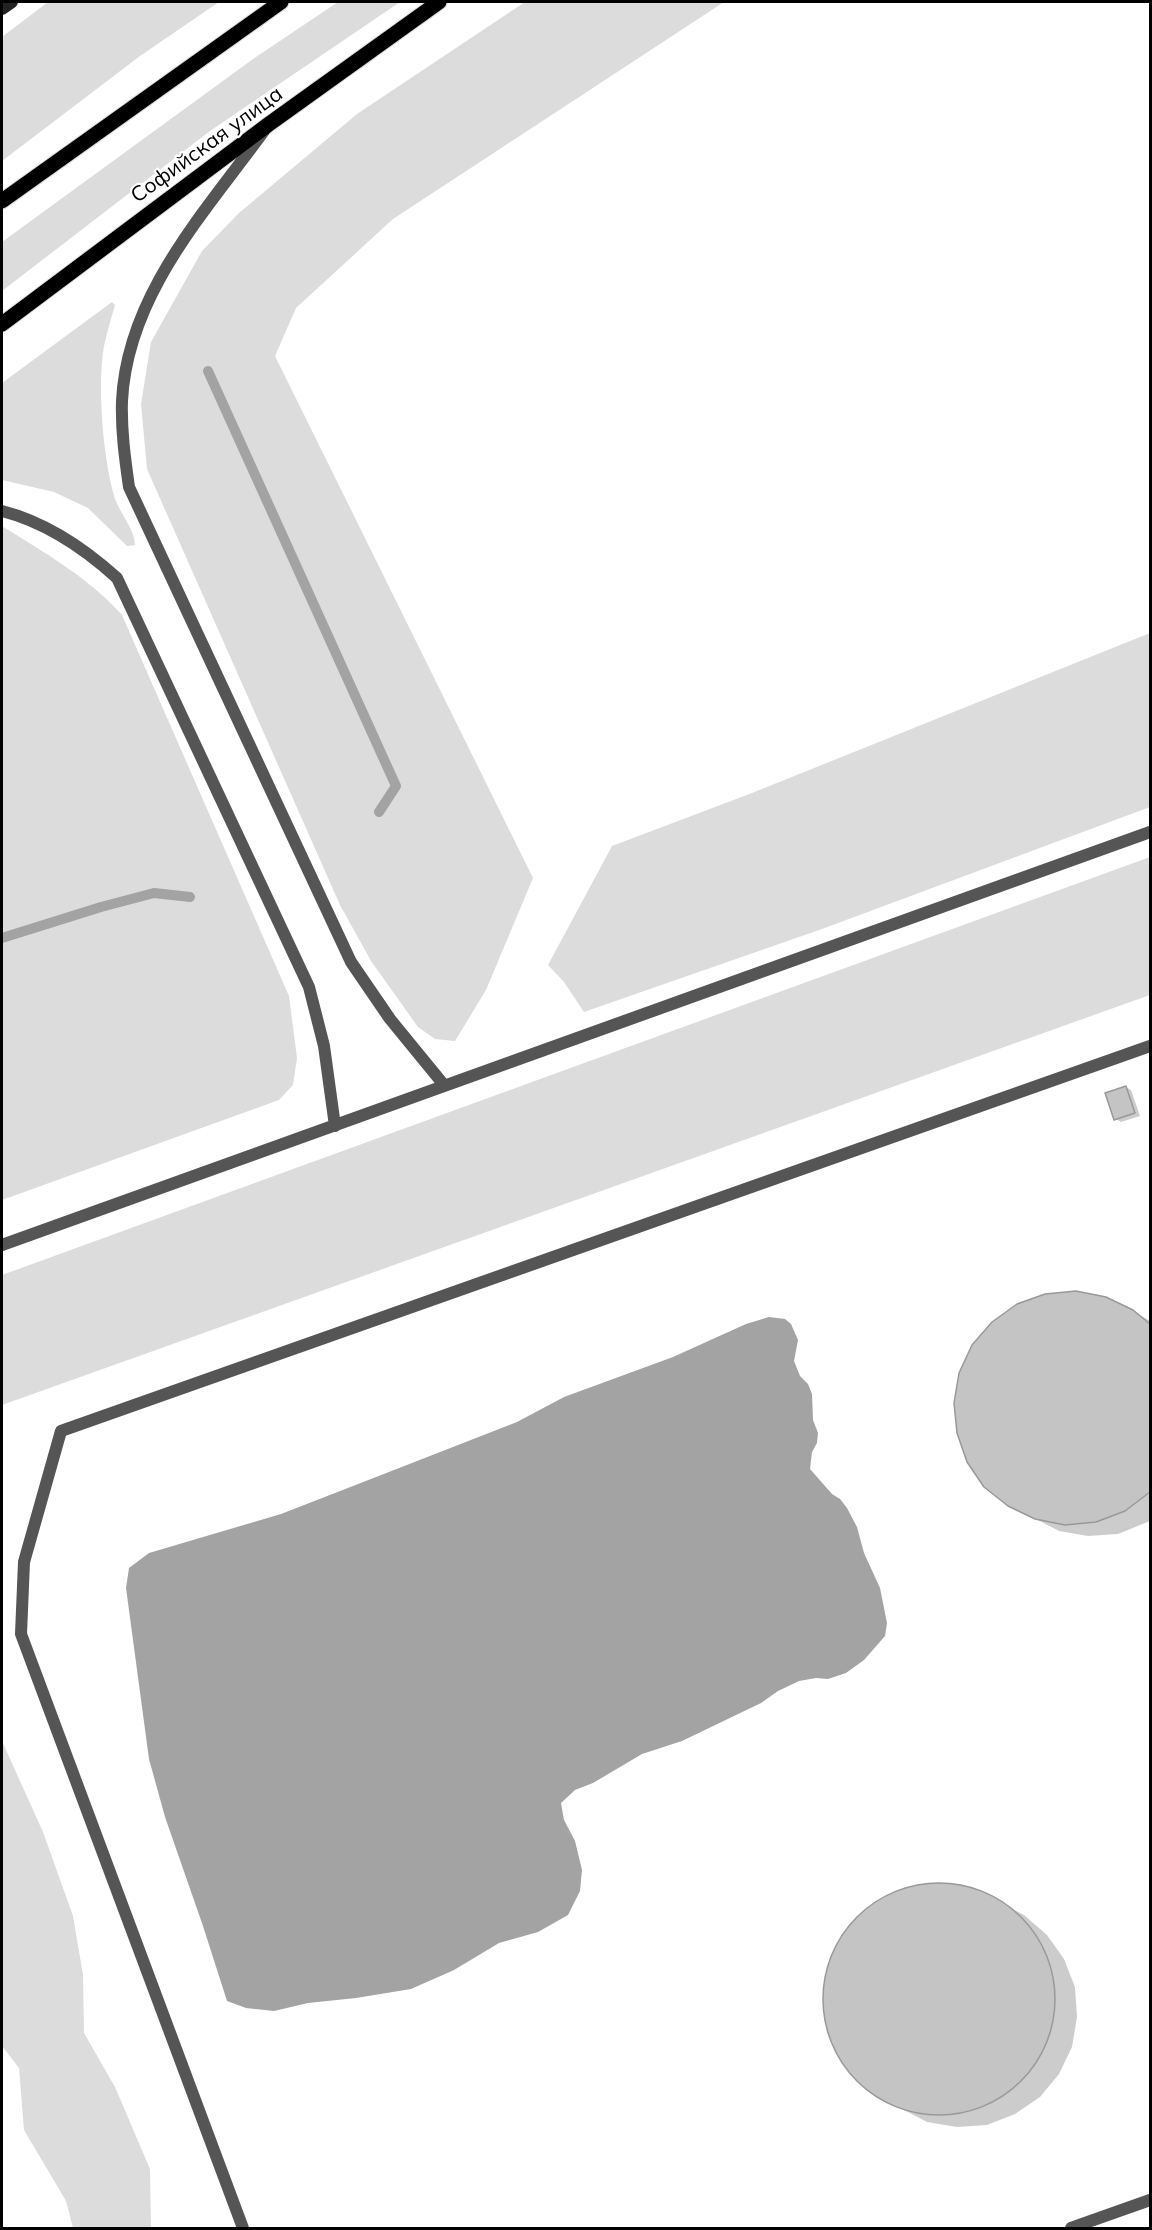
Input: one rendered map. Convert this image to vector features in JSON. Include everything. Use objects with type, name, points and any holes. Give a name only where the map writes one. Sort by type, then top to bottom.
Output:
[{"type":"main road","points":[[2,201],[281,2]]},
{"type":"main road","name":"Софийская улица","points":[[2,324],[269,124],[439,2]]},
{"type":"street","points":[[2,9],[12,2]]},
{"type":"street","points":[[269,124],[181,245],[153,288],[138,322],[127,366],[122,401],[123,443],[129,488],[351,962],[390,1019],[444,1085]]},
{"type":"street","points":[[2,511],[34,523],[65,539],[95,558],[117,579],[309,987],[324,1046],[335,1125]]},
{"type":"street","points":[[2,1245],[1150,832]]},
{"type":"street","points":[[243,2229],[21,1634],[24,1562],[61,1431],[1150,1046]]},
{"type":"street","points":[[1071,2229],[1150,2200]]},
{"type":"shaded area","points":[[48,2],[219,2],[140,56],[2,161],[2,37]]},
{"type":"shaded area","points":[[338,2],[400,2],[210,131],[2,291],[2,242],[253,59]]},
{"type":"shaded area","points":[[525,2],[724,2],[393,219],[296,308],[275,356],[533,878],[486,990],[455,1041],[435,1039],[418,1027],[371,961],[340,905],[147,469],[141,404],[151,342],[202,251],[239,213],[357,114]]},
{"type":"shaded area","points":[[112,302],[115,305],[102,362],[102,422],[107,464],[115,499],[134,539],[135,545],[127,546],[88,508],[54,492],[2,480],[2,383]]},
{"type":"shaded area","points":[[2,526],[80,577],[122,615],[289,996],[297,1058],[293,1085],[279,1100],[2,1200]]},
{"type":"shaded area","points":[[1150,633],[1150,807],[822,929],[584,1012],[564,982],[548,965],[612,846],[752,793]]},
{"type":"shaded area","points":[[1150,857],[1150,995],[2,1405],[2,1275]]},
{"type":"shaded area","points":[[769,1317],[785,1319],[791,1324],[798,1340],[794,1361],[800,1376],[808,1384],[812,1394],[813,1420],[818,1433],[810,1469],[832,1494],[840,1499],[857,1527],[864,1553],[880,1588],[887,1623],[885,1636],[864,1660],[846,1673],[828,1679],[816,1678],[799,1681],[778,1691],[761,1703],[682,1741],[642,1754],[593,1783],[575,1790],[561,1803],[564,1820],[575,1841],[582,1870],[580,1891],[568,1915],[538,1932],[499,1943],[454,1970],[411,1989],[308,2003],[274,2011],[246,2008],[227,2001],[165,1817],[149,1759],[126,1588],[129,1568],[149,1553],[281,1514],[517,1422],[564,1397],[673,1357],[746,1324]]},
{"type":"shaded area","points":[[2,1741],[43,1832],[73,1916],[83,1975],[84,2033],[115,2087],[150,2169],[151,2228],[73,2228],[66,2201],[24,2130],[19,2068],[2,2046]]},
{"type":"building","points":[[1126,1086],[1135,1113],[1114,1120],[1105,1093]]},
{"type":"building","points":[[1076,1291],[1106,1297],[1133,1310],[1150,1324],[1150,1492],[1125,1511],[1096,1522],[1065,1525],[1035,1519],[1008,1506],[984,1487],[967,1462],[957,1433],[954,1403],[959,1373],[972,1345],[992,1322],[1017,1304],[1045,1294]]},
{"type":"building","points":[[939,1883],[962,1885],[994,1897],[1013,1909],[1029,1925],[1050,1965],[1055,1999],[1053,2022],[1041,2054],[1029,2073],[1013,2089],[973,2110],[939,2115],[916,2113],[884,2101],[865,2089],[849,2073],[828,2033],[823,1999],[825,1976],[837,1944],[849,1925],[865,1909],[905,1888]]},
{"type":"waterway","points":[[208,371],[396,786],[379,812]]},
{"type":"waterway","points":[[2,938],[154,893],[190,897]]}]
